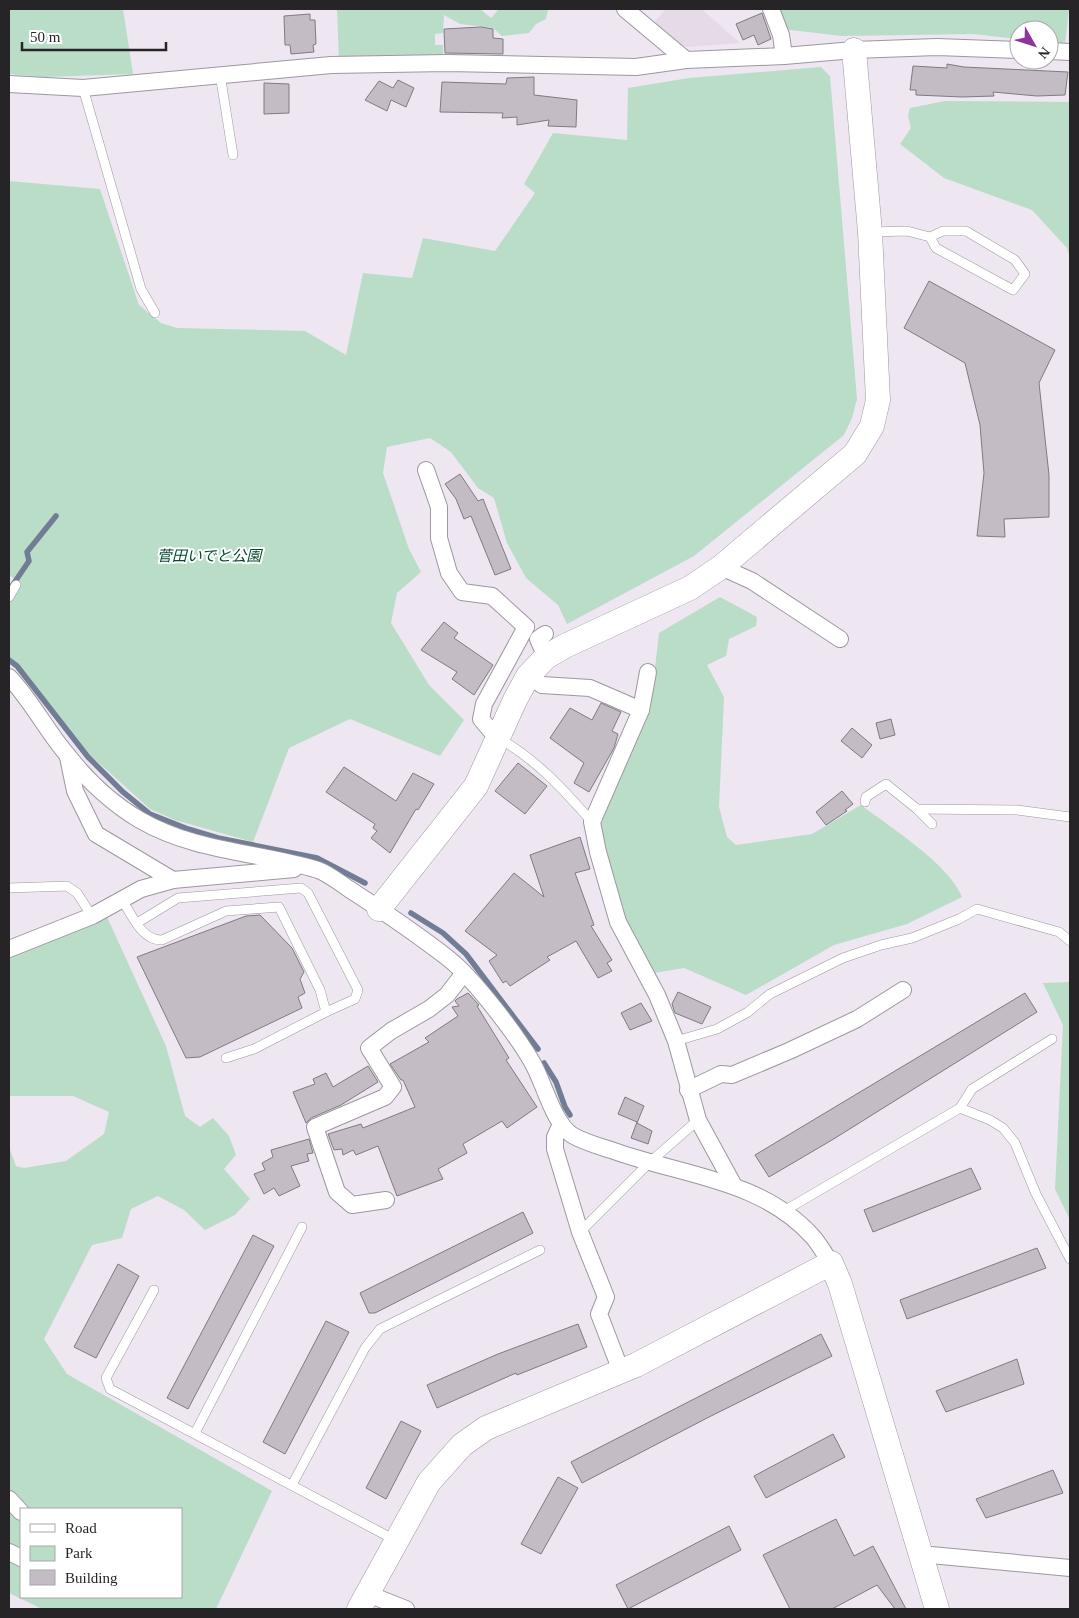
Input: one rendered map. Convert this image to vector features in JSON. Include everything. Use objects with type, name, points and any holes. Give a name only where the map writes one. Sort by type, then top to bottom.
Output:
[{"type":"street","points":[[625,9],[686,60]]},
{"type":"street","points":[[771,9],[781,35],[784,56]]},
{"type":"street","points":[[9,84],[83,88],[331,65],[448,62],[636,68],[686,60],[784,56],[854,50],[937,47],[1009,50]]},
{"type":"street","points":[[379,909],[476,786],[497,738],[528,676],[546,657],[565,646],[690,588],[721,567],[855,454],[872,426],[878,400],[870,232],[854,50]]},
{"type":"street","points":[[426,470],[439,507],[439,538],[449,573],[462,592],[492,596],[526,627],[484,704],[481,719],[497,738]]},
{"type":"street","points":[[721,567],[752,581],[840,639]]},
{"type":"street","points":[[545,634],[538,639],[546,657]]},
{"type":"street","points":[[648,672],[641,710],[592,822],[598,852],[618,922],[658,995],[676,1041],[688,1090],[698,1120],[733,1184]]},
{"type":"street","points":[[528,676],[542,685],[590,688],[641,710]]},
{"type":"street","points":[[9,677],[24,693],[68,757],[115,803],[139,820],[170,834],[220,850],[321,871],[451,960],[464,973],[532,1061],[561,1124],[572,1136],[649,1163],[733,1184],[784,1211],[813,1237],[831,1263],[840,1284],[920,1554],[934,1608]]},
{"type":"street","points":[[68,757],[76,791],[96,834],[173,880]]},
{"type":"street","points":[[9,948],[92,916],[141,890],[173,880],[287,871],[304,867]]},
{"type":"street","points":[[386,1200],[352,1205],[338,1192],[316,1127],[385,1097],[393,1087],[369,1048],[391,1031],[429,1009],[447,995],[464,973]]},
{"type":"street","points":[[688,1090],[721,1074],[732,1075],[789,1051],[857,1019],[903,990]]},
{"type":"street","points":[[561,1124],[555,1137],[556,1149],[580,1232],[606,1297],[599,1314],[621,1371]]},
{"type":"street","points":[[406,1609],[363,1602],[429,1482],[462,1444],[486,1428],[636,1365],[831,1263]]},
{"type":"street","points":[[9,1499],[20,1511]]},
{"type":"street","points":[[920,1554],[1070,1568]]},
{"type":"lane","points":[[220,74],[233,155]]},
{"type":"lane","points":[[83,88],[141,289],[155,313]]},
{"type":"lane","points":[[870,232],[907,232],[930,237],[943,231],[966,231],[1014,260],[1025,274],[1013,290],[936,248],[930,237]]},
{"type":"lane","points":[[9,597],[16,585]]},
{"type":"lane","points":[[497,738],[514,746],[551,778],[592,822]]},
{"type":"lane","points":[[865,802],[866,796],[886,784],[932,824]]},
{"type":"lane","points":[[917,809],[1017,810],[1070,817]]},
{"type":"lane","points":[[9,888],[67,886],[77,893],[92,916]]},
{"type":"lane","points":[[137,923],[178,898],[301,888],[308,893],[358,990],[355,999],[254,1049],[226,1058]]},
{"type":"lane","points":[[122,900],[148,937],[154,940],[162,940],[226,911],[279,907],[320,990],[326,1012]]},
{"type":"lane","points":[[676,1041],[717,1029],[748,1012],[770,994],[843,958],[881,945],[912,938],[959,919],[977,909],[1059,932],[1070,942]]},
{"type":"lane","points":[[784,1211],[960,1108],[972,1089],[1052,1039]]},
{"type":"lane","points":[[960,1108],[990,1120],[1003,1128],[1015,1143],[1036,1194],[1070,1259]]},
{"type":"lane","points":[[580,1232],[649,1163],[698,1120]]},
{"type":"lane","points":[[194,1433],[302,1227]]},
{"type":"lane","points":[[292,1485],[365,1348],[380,1329],[540,1250]]},
{"type":"lane","points":[[154,1290],[106,1378],[110,1389],[397,1541]]},
{"type":"shaded area","points":[[666,9],[701,9],[740,43],[688,47],[677,44],[654,23]]},
{"type":"green space","points":[[9,9],[123,9],[133,74],[43,77],[9,74]]},
{"type":"green space","points":[[337,9],[480,9],[491,18],[499,9],[548,10],[546,19],[536,24],[529,33],[502,36],[493,28],[460,24],[444,15],[443,33],[435,34],[435,45],[443,45],[443,57],[339,60]]},
{"type":"green space","points":[[775,9],[1069,9],[1065,44],[1059,43],[1059,20],[1009,20],[1009,38],[973,34],[842,36],[782,29]]},
{"type":"green space","name":"菅田いでと公園","points":[[821,67],[830,76],[857,399],[852,418],[844,435],[694,556],[567,624],[558,605],[526,578],[507,543],[494,498],[478,488],[451,452],[430,438],[387,447],[383,473],[409,549],[421,572],[397,593],[391,623],[429,685],[464,720],[440,756],[350,719],[289,748],[253,842],[175,820],[150,809],[90,755],[22,669],[9,659],[9,600],[19,582],[9,575],[9,181],[100,189],[139,305],[161,323],[177,328],[305,331],[346,355],[363,273],[412,278],[423,238],[495,251],[535,193],[524,184],[553,133],[627,140],[628,88],[689,78]]},
{"type":"green space","points":[[945,101],[1070,102],[1070,258],[1067,248],[1032,210],[944,178],[900,144],[911,128],[908,116],[910,108]]},
{"type":"green space","points":[[720,597],[757,617],[756,626],[729,639],[726,656],[707,665],[724,697],[719,807],[727,837],[736,845],[812,834],[861,805],[932,859],[955,884],[962,897],[907,924],[834,945],[746,995],[684,968],[654,973],[621,921],[597,817],[650,711],[659,633]]},
{"type":"green space","points":[[107,917],[166,1046],[185,1116],[200,1127],[213,1118],[229,1136],[236,1155],[224,1169],[250,1199],[235,1215],[205,1230],[184,1210],[158,1196],[131,1209],[122,1238],[92,1245],[44,1339],[67,1374],[272,1491],[216,1609],[42,1609],[9,1593],[9,1147],[16,1166],[24,1168],[66,1161],[104,1134],[109,1112],[73,1096],[9,1096],[9,957]]},
{"type":"green space","points":[[1070,982],[1070,1220],[1055,1189],[1063,1025],[1043,983]]},
{"type":"building","points":[[762,13],[771,39],[758,45],[754,35],[743,40],[736,24]]},
{"type":"building","points":[[310,14],[310,20],[315,20],[316,44],[313,45],[314,52],[291,54],[290,45],[285,45],[284,16]]},
{"type":"building","points":[[481,27],[493,29],[493,38],[503,39],[503,54],[445,53],[444,29]]},
{"type":"building","points":[[947,64],[1009,70],[1068,72],[1065,95],[1037,96],[993,92],[994,96],[962,97],[916,95],[916,90],[910,90],[913,66],[947,68]]},
{"type":"building","points":[[534,77],[534,95],[577,100],[576,127],[548,126],[549,120],[517,125],[517,117],[502,118],[503,113],[440,112],[442,82],[506,84],[507,78]]},
{"type":"building","points":[[398,80],[414,88],[406,107],[391,100],[387,111],[365,100],[379,81],[393,88]]},
{"type":"building","points":[[264,83],[289,84],[289,113],[264,114]]},
{"type":"building","points":[[929,281],[1055,350],[1039,383],[1049,475],[1049,517],[1004,519],[1005,537],[977,536],[984,473],[980,425],[965,363],[904,328]]},
{"type":"building","points":[[460,474],[478,501],[483,499],[511,569],[495,575],[471,516],[464,519],[456,499],[445,484]]},
{"type":"building","points":[[444,622],[458,633],[454,638],[493,665],[474,695],[452,679],[457,672],[421,650]]},
{"type":"building","points":[[601,703],[621,712],[612,731],[618,734],[614,748],[589,792],[574,783],[584,763],[550,738],[570,708],[592,720]]},
{"type":"building","points":[[891,719],[895,735],[880,739],[876,723]]},
{"type":"building","points":[[852,728],[872,745],[862,758],[841,741]]},
{"type":"building","points":[[518,763],[547,786],[525,814],[495,791]]},
{"type":"building","points":[[344,767],[396,801],[413,773],[434,784],[418,810],[416,809],[390,853],[371,838],[377,831],[373,828],[375,824],[326,792]]},
{"type":"building","points":[[842,791],[853,804],[845,810],[847,811],[826,825],[816,812]]},
{"type":"building","points":[[580,837],[590,869],[575,873],[594,925],[591,926],[612,960],[607,963],[612,971],[598,978],[576,941],[547,957],[550,960],[510,986],[506,981],[503,983],[489,961],[497,955],[465,931],[514,873],[544,897],[530,855]]},
{"type":"building","points":[[260,915],[292,948],[304,972],[300,979],[305,993],[298,997],[302,1008],[200,1057],[186,1058],[137,957],[246,916]]},
{"type":"building","points":[[678,992],[711,1007],[702,1024],[675,1013],[672,1004]]},
{"type":"building","points":[[468,993],[479,1005],[477,1006],[509,1058],[506,1060],[537,1107],[507,1128],[502,1121],[463,1144],[467,1153],[438,1169],[443,1179],[397,1196],[378,1146],[356,1155],[353,1150],[343,1155],[342,1149],[334,1150],[328,1134],[361,1124],[363,1128],[415,1107],[403,1080],[401,1080],[390,1064],[429,1042],[425,1038],[458,1016],[452,1007],[459,1006],[455,1001]]},
{"type":"building","points":[[1025,993],[1037,1012],[832,1140],[769,1177],[755,1155]]},
{"type":"building","points":[[641,1003],[652,1021],[630,1030],[621,1013]]},
{"type":"building","points":[[368,1066],[378,1082],[341,1105],[311,1118],[306,1123],[293,1092],[315,1084],[313,1079],[326,1073],[333,1087]]},
{"type":"building","points":[[625,1097],[644,1106],[637,1123],[652,1131],[648,1144],[631,1138],[637,1122],[618,1114]]},
{"type":"building","points":[[309,1139],[313,1153],[307,1154],[309,1161],[291,1166],[300,1186],[279,1196],[274,1188],[264,1194],[254,1174],[265,1170],[262,1163],[273,1157],[271,1150]]},
{"type":"building","points":[[971,1168],[981,1189],[873,1232],[864,1210]]},
{"type":"building","points":[[523,1212],[533,1233],[375,1313],[369,1313],[360,1293]]},
{"type":"building","points":[[253,1235],[274,1246],[188,1409],[167,1398]]},
{"type":"building","points":[[1037,1248],[1046,1268],[907,1319],[900,1300]]},
{"type":"building","points":[[118,1264],[139,1276],[96,1358],[74,1347]]},
{"type":"building","points":[[326,1321],[349,1332],[285,1454],[263,1442]]},
{"type":"building","points":[[578,1324],[587,1347],[517,1375],[516,1373],[437,1408],[427,1385],[498,1354]]},
{"type":"building","points":[[821,1334],[832,1356],[582,1483],[571,1462]]},
{"type":"building","points":[[1017,1359],[1024,1384],[946,1412],[936,1391]]},
{"type":"building","points":[[401,1421],[421,1431],[386,1499],[366,1488]]},
{"type":"building","points":[[833,1434],[845,1457],[766,1498],[754,1476]]},
{"type":"building","points":[[1053,1470],[1063,1493],[986,1518],[976,1499]]},
{"type":"building","points":[[558,1477],[578,1488],[541,1554],[521,1544]]},
{"type":"building","points":[[836,1519],[854,1556],[873,1546],[906,1609],[895,1609],[877,1585],[832,1609],[790,1609],[763,1555]]},
{"type":"building","points":[[729,1526],[741,1550],[628,1609],[616,1585]]},
{"type":"waterway","points":[[12,586],[29,561],[27,552],[56,516]]},
{"type":"waterway","points":[[9,660],[17,666],[88,757],[122,791],[150,814],[218,838],[317,858],[365,883]]},
{"type":"waterway","points":[[411,913],[443,933],[466,954],[538,1049]]},
{"type":"waterway","points":[[544,1063],[556,1082],[570,1115]]}]
